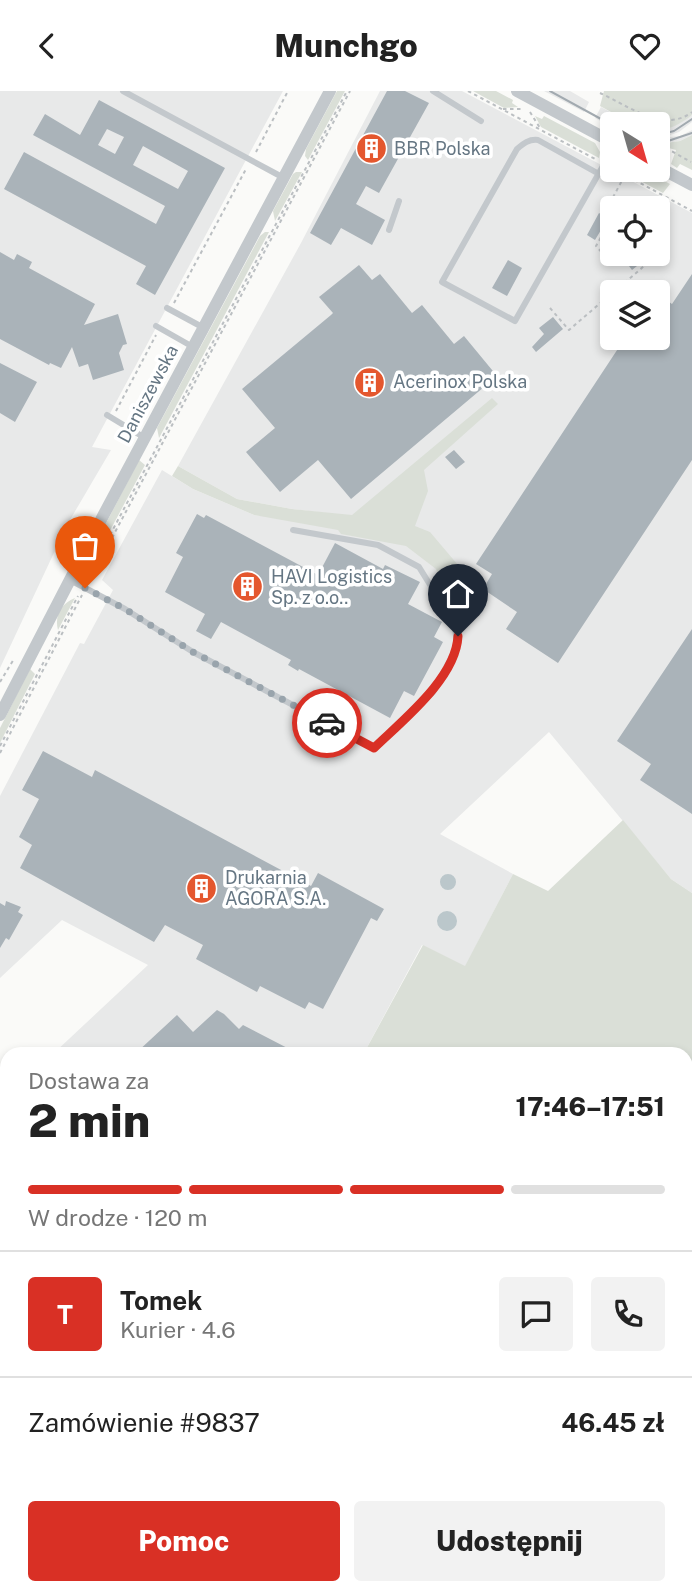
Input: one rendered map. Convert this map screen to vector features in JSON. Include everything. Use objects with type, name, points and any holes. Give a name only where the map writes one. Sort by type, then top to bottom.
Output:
[{"type":"street","name":"Daniszewska","points":[[0,715],[330,91]]},
{"type":"street","points":[[517,91],[600,136]]},
{"type":"street","points":[[670,173],[692,185]]},
{"type":"lane","points":[[123,91],[284,178]]},
{"type":"lane","points":[[433,91],[481,121]]},
{"type":"lane","points":[[531,139],[538,140],[599,174],[515,321],[442,282],[517,149],[523,144],[531,139]]},
{"type":"lane","points":[[389,230],[398,201]]},
{"type":"lane","points":[[169,309],[204,328]]},
{"type":"lane","points":[[158,327],[193,347]]},
{"type":"lane","points":[[110,417],[145,438]]},
{"type":"lane","points":[[70,580],[125,609],[193,652],[374,748],[433,692],[457,646],[455,625],[419,568],[378,545],[293,530]]},
{"type":"path","points":[[169,309],[288,91]]},
{"type":"path","points":[[0,746],[349,91]]},
{"type":"path","points":[[468,91],[600,162]]},
{"type":"path","points":[[600,93],[661,121],[683,117],[692,112]]},
{"type":"path","points":[[502,109],[526,109],[540,129]]},
{"type":"path","points":[[670,150],[692,161],[683,167]]},
{"type":"path","points":[[638,182],[665,196]]},
{"type":"path","points":[[668,196],[670,191]]},
{"type":"path","points":[[670,199],[692,211]]},
{"type":"path","points":[[628,280],[643,266]]},
{"type":"path","points":[[550,308],[569,330],[600,304]]},
{"type":"path","points":[[110,417],[158,327]]},
{"type":"path","points":[[0,753],[84,588]]},
{"type":"path","points":[[0,682],[15,658]]},
{"type":"shaded area","points":[[0,91],[283,91],[92,447],[111,450],[67,525],[0,668]]},
{"type":"shaded area","points":[[337,91],[345,91],[308,160],[305,156],[306,149]]},
{"type":"shaded area","points":[[380,91],[462,91],[600,164],[600,182],[634,182],[660,196],[600,196],[600,266],[670,266],[670,201],[692,213],[692,893],[671,879],[549,732],[440,834],[513,874],[465,967],[422,945],[367,1047],[60,1047],[148,965],[62,920],[0,978],[0,796],[80,643],[84,644],[113,590],[102,580],[162,470],[193,489],[254,515],[351,516],[237,499],[178,466],[301,243]]},
{"type":"shaded area","points":[[473,91],[496,91],[513,100],[512,103],[518,107],[504,108]]},
{"type":"shaded area","points":[[544,91],[570,91],[589,102],[584,112]]},
{"type":"shaded area","points":[[604,91],[692,91],[692,115],[670,128],[670,112],[611,112],[600,106]]},
{"type":"shaded area","points":[[601,107],[610,112],[600,112],[600,121],[595,118]]},
{"type":"shaded area","points":[[692,115],[692,122],[670,135],[672,127]]},
{"type":"shaded area","points":[[535,116],[542,119],[544,116],[595,143],[600,152],[599,158],[541,127]]},
{"type":"shaded area","points":[[692,130],[692,135],[670,142],[670,137]]},
{"type":"shaded area","points":[[692,135],[692,170],[680,164],[677,168],[671,164],[676,150],[670,148],[670,142]]},
{"type":"shaded area","points":[[296,172],[302,172],[275,221],[273,211]]},
{"type":"shaded area","points":[[642,182],[670,184],[663,193]]},
{"type":"shaded area","points":[[269,232],[159,438],[157,428],[260,236]]},
{"type":"shaded area","points":[[492,398],[498,404],[424,470],[428,491],[415,526],[430,532],[458,565],[473,616],[461,626],[436,569],[406,546],[254,515],[193,489],[172,476],[178,466],[237,499],[292,509],[352,515]]},
{"type":"shaded area","points":[[139,460],[145,465],[88,572],[89,556]]},
{"type":"shaded area","points":[[75,598],[58,630],[60,610]]},
{"type":"shaded area","points":[[30,669],[35,674],[0,743],[0,728]]},
{"type":"shaded area","points":[[623,820],[671,879],[692,893],[692,1047],[367,1047],[423,945],[465,966],[513,874],[548,891]]},
{"type":"shaded area","points":[[448,874],[454,876],[454,888],[448,890],[442,888],[440,882],[442,876]]},
{"type":"shaded area","points":[[447,911],[454,914],[457,921],[454,928],[447,931],[440,928],[437,921],[440,914]]},
{"type":"building","points":[[387,91],[405,91],[429,103],[379,193],[366,186],[356,204],[385,220],[372,245],[341,228],[331,245],[310,233]]},
{"type":"building","points":[[99,100],[225,168],[155,295],[136,284],[146,266],[4,189],[24,152],[156,224],[165,206],[33,135],[45,114],[80,135]],"holes":[[[107,129],[124,137],[115,154],[98,145]],[[143,146],[188,171],[178,189],[133,165]]]},
{"type":"building","points":[[599,213],[600,232],[595,240],[587,235]]},
{"type":"building","points":[[0,252],[14,260],[17,254],[32,262],[29,268],[95,304],[84,325],[118,314],[127,344],[123,345],[119,353],[124,370],[93,380],[88,364],[79,367],[72,347],[61,368],[50,363],[49,365],[0,339]]},
{"type":"building","points":[[508,260],[522,268],[507,296],[492,288]]},
{"type":"building","name":"Acerinox Polska","points":[[359,265],[372,280],[380,274],[412,313],[422,305],[454,344],[464,336],[497,376],[351,499],[318,460],[280,492],[246,452],[275,428],[242,389],[333,313],[319,297]]},
{"type":"building","points":[[692,274],[692,460],[558,663],[506,629],[517,612],[483,589],[492,574],[476,564],[617,350],[670,350],[670,303],[672,304]]},
{"type":"building","points":[[553,317],[563,329],[536,352],[532,347],[544,334],[539,328]]},
{"type":"building","points":[[0,363],[37,382],[15,422],[0,413]]},
{"type":"building","points":[[454,450],[465,462],[456,469],[445,457]]},
{"type":"building","points":[[197,514],[204,518],[206,515],[318,575],[335,543],[383,569],[385,565],[420,582],[408,604],[442,622],[434,637],[443,642],[414,696],[404,691],[390,718],[299,669],[298,671],[288,665],[291,660],[221,622],[211,639],[196,631],[205,614],[165,592],[183,557],[176,553]]},
{"type":"building","points":[[692,629],[692,814],[640,780],[651,764],[617,741]]},
{"type":"building","name":"Drukarnia AGORA S.A.","points":[[43,751],[92,777],[95,770],[311,886],[318,873],[384,909],[377,921],[371,918],[323,1009],[309,1002],[305,1009],[260,986],[257,992],[196,959],[203,945],[165,925],[154,942],[20,868],[32,845],[19,837],[39,799],[22,790]]},
{"type":"building","points":[[6,901],[21,907],[18,912],[23,915],[9,940],[6,938],[0,948],[0,903],[5,906]]},
{"type":"building","points":[[217,1010],[239,1029],[243,1025],[285,1047],[142,1047],[177,1015],[193,1032]]},
{"type":"tram line","points":[[550,91],[600,118]]},
{"type":"tram line","points":[[670,132],[692,119]]},
{"type":"tram line","points":[[670,140],[692,133]]},
{"type":"way so far","points":[[85,588],[125,609],[193,652],[327,723]]},
{"type":"place","name":"BBR Polska","points":[[371,149]]},
{"type":"place","name":"Acerinox Polska","points":[[370,382]]},
{"type":"place","name":"HAVI Logistics Sp. z o.o..","points":[[248,587]]},
{"type":"place","name":"Drukarnia AGORA S.A.","points":[[202,888]]},
{"type":"route","points":[[327,723],[374,748],[433,692],[457,646],[458,636]]}]
